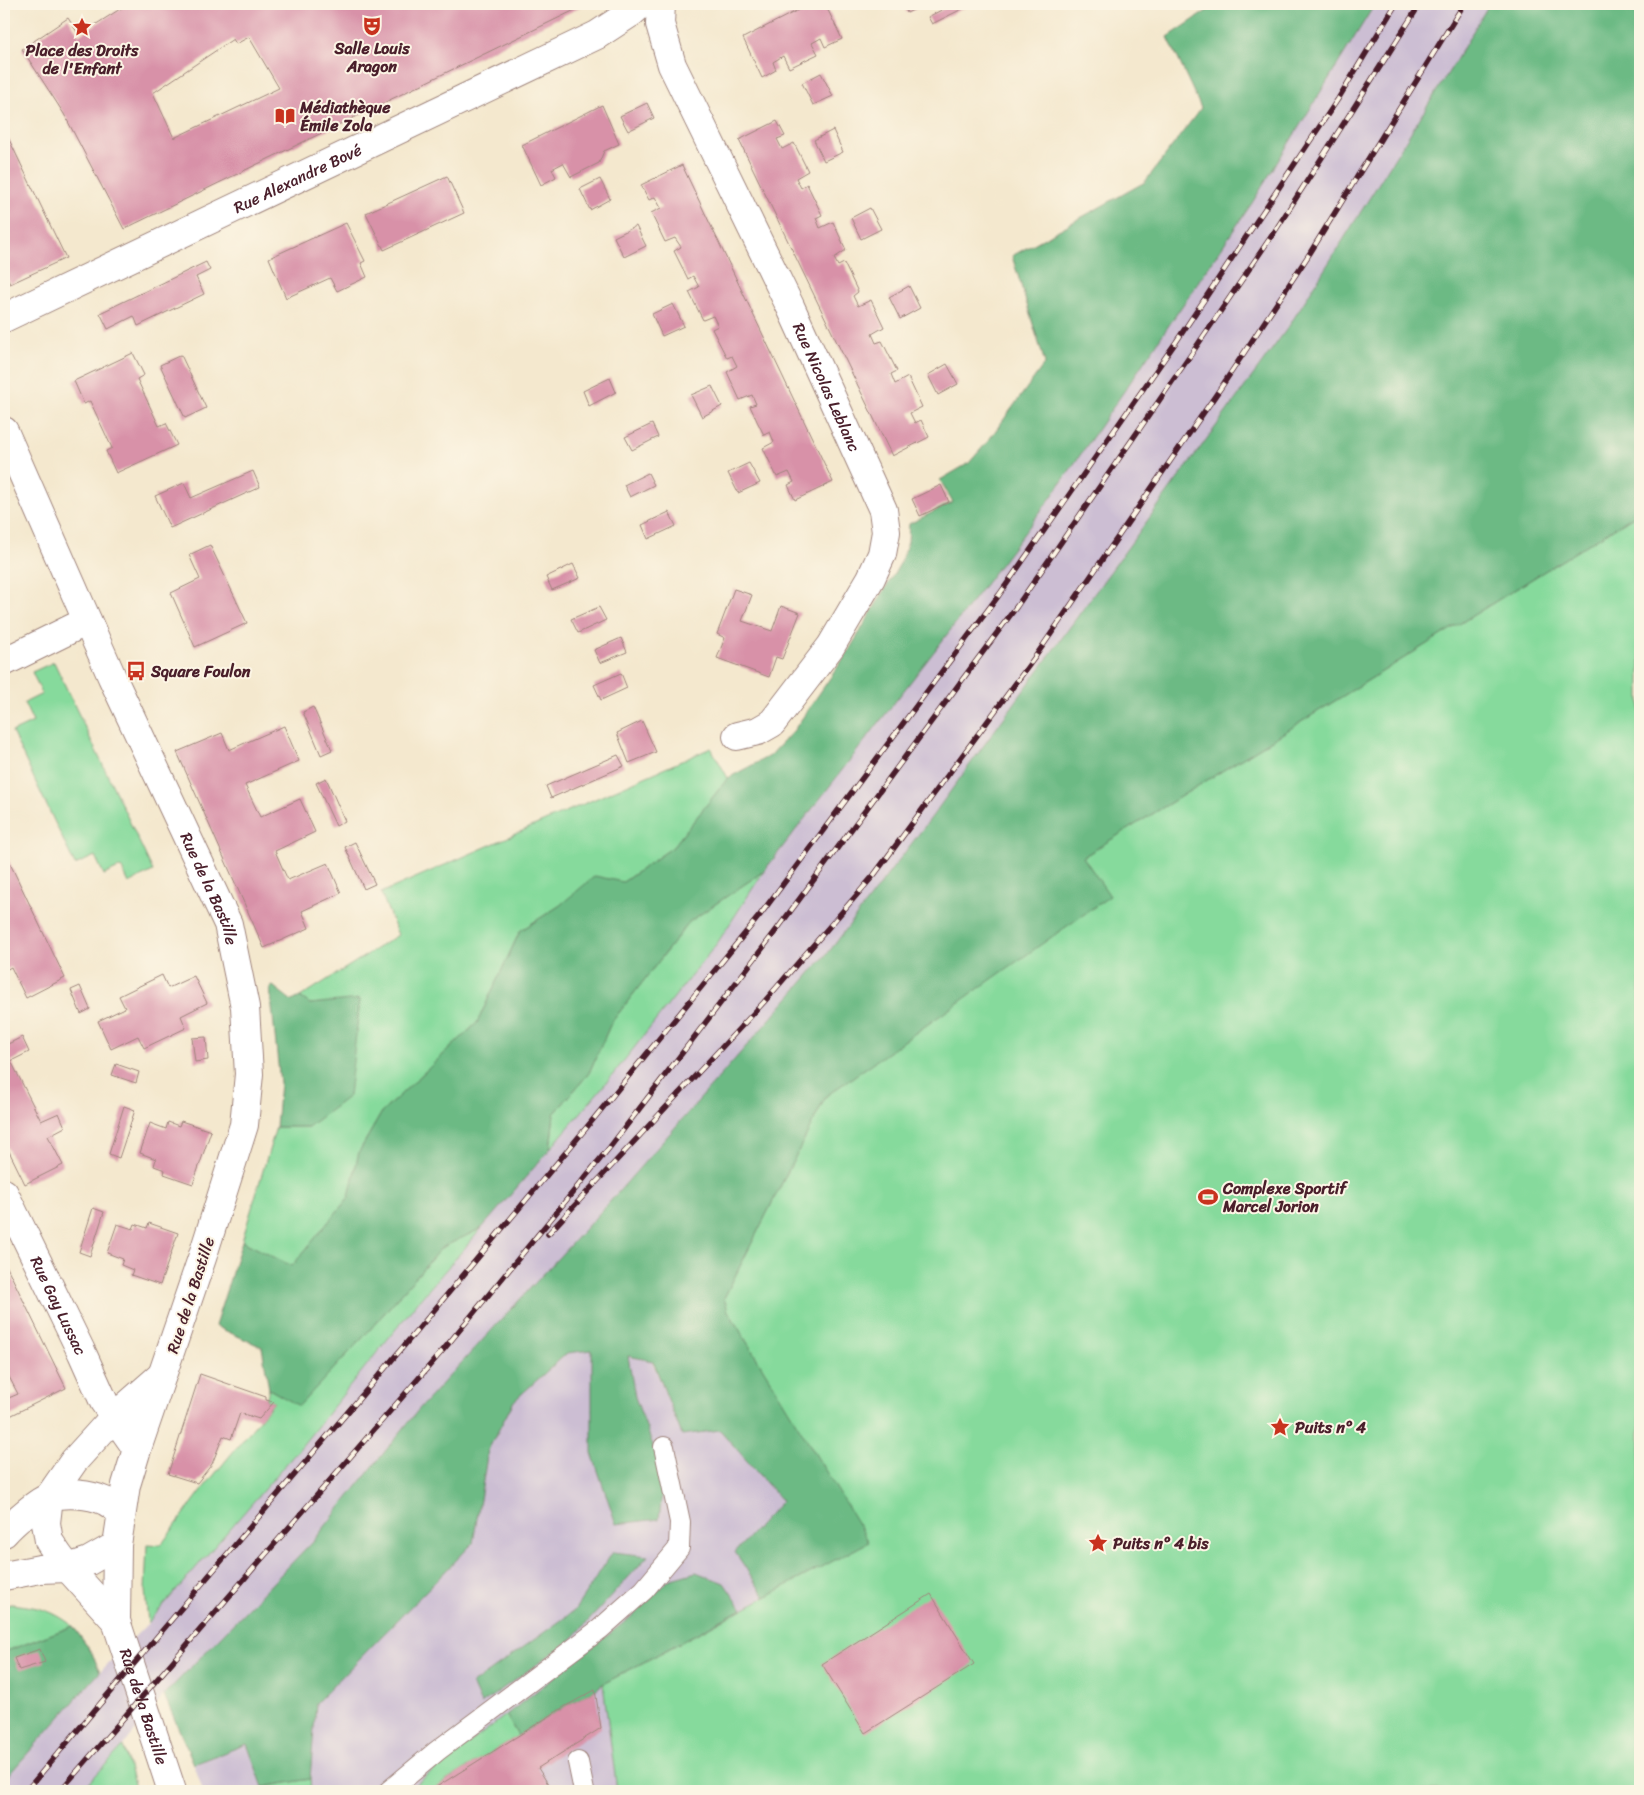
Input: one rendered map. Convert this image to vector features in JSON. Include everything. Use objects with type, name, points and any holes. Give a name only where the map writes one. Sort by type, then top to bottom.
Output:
[{"type":"street","name":"Rue Alexandre Bové","points":[[4,318],[597,35],[632,12],[640,4]]},
{"type":"street","name":"Rue Nicolas Leblanc","points":[[661,4],[660,24],[672,66],[790,306],[883,510],[886,532],[882,554],[871,578],[831,646],[772,723],[758,731],[736,736]]},
{"type":"street","name":"Rue de la Bastille","points":[[4,431],[112,678],[228,924],[245,1007],[248,1074],[244,1125],[164,1374],[126,1485],[116,1545],[116,1621],[172,1791]]},
{"type":"street","points":[[4,662],[87,621]]},
{"type":"street","name":"Rue Gay Lussac","points":[[4,1193],[82,1352],[104,1402],[137,1449]]},
{"type":"street","name":"Rue de la Bastille","points":[[116,1621],[68,1568],[49,1541],[46,1523],[49,1497],[74,1461],[114,1417],[164,1374]]},
{"type":"street","points":[[4,1533],[16,1521],[49,1497],[71,1494],[87,1496],[105,1501],[121,1512]]},
{"type":"street","points":[[4,1576],[40,1569],[68,1568],[102,1555],[116,1545]]},
{"type":"lane","points":[[389,1791],[600,1629],[644,1590],[679,1548],[680,1522],[664,1447]]},
{"type":"lane","points":[[578,1762],[584,1791]]},
{"type":"shaded area","points":[[1375,4],[1489,4],[1455,62],[1289,326],[931,818],[828,953],[607,1205],[419,1409],[315,1539],[164,1695],[123,1746],[81,1791],[4,1791],[4,1780],[100,1672],[148,1623],[300,1448],[416,1304],[611,1077],[718,942],[764,871],[1050,499],[1252,203]]},
{"type":"shaded area","points":[[592,1350],[652,1361],[682,1435],[720,1430],[782,1501],[735,1552],[765,1597],[603,1684],[617,1791],[311,1791],[310,1779],[315,1703],[473,1543],[488,1450],[514,1401],[567,1353]]},
{"type":"shaded area","points":[[247,1744],[265,1791],[203,1791],[194,1764]]},
{"type":"green space","points":[[1217,4],[1375,4],[1252,203],[1050,499],[764,871],[689,922],[611,1023],[589,1073],[554,1114],[550,1149],[482,1228],[441,1248],[367,1333],[299,1406],[269,1389],[262,1347],[215,1326],[242,1241],[292,1266],[349,1197],[359,1152],[382,1112],[477,1023],[520,931],[559,906],[595,876],[623,882],[673,847],[728,778],[771,755],[794,730],[848,652],[901,562],[908,542],[909,524],[953,502],[940,480],[969,463],[988,441],[1045,363],[1012,256],[1145,182],[1201,108],[1168,37]]},
{"type":"green space","points":[[1489,4],[1640,4],[1640,512],[1083,857],[1110,896],[826,1096],[724,1298],[728,1311],[869,1542],[765,1597],[735,1552],[782,1501],[720,1430],[682,1435],[653,1361],[628,1356],[635,1397],[664,1475],[659,1519],[616,1524],[592,1453],[592,1350],[567,1353],[514,1401],[488,1450],[473,1543],[316,1703],[310,1779],[263,1787],[247,1744],[194,1764],[164,1695],[315,1539],[419,1409],[607,1205],[828,953],[931,818],[1289,326],[1455,62]]},
{"type":"green space","name":"Complexe Sportif Marcel Jorion","points":[[1640,512],[1640,1791],[617,1791],[603,1684],[868,1542],[728,1311],[724,1298],[826,1096],[1109,896],[1083,857]]},
{"type":"green space","points":[[54,662],[153,871],[129,883],[121,867],[104,875],[95,856],[75,865],[12,732],[33,722],[24,703],[42,694],[32,672]]},
{"type":"green space","points":[[711,748],[728,778],[673,847],[623,882],[559,906],[520,931],[477,1023],[382,1112],[359,1152],[349,1197],[292,1267],[242,1241],[276,1127],[308,1127],[356,1032],[360,1000],[310,1004],[300,997],[398,935],[381,893]]},
{"type":"green space","points":[[764,871],[718,942],[611,1077],[550,1149],[554,1114],[589,1073],[611,1023],[689,922]]},
{"type":"green space","points":[[273,986],[292,1001],[300,997],[310,1004],[360,999],[349,1096],[308,1127],[276,1127],[280,1083],[270,988]]},
{"type":"green space","points":[[482,1228],[416,1304],[300,1448],[148,1623],[145,1590],[147,1544],[161,1545],[205,1486],[274,1402],[266,1400],[269,1389],[299,1405],[367,1333],[441,1248]]},
{"type":"green space","points":[[613,1552],[648,1556],[571,1640],[481,1704],[472,1684],[574,1611]]},
{"type":"green space","points":[[696,1572],[724,1583],[742,1609],[603,1684],[518,1736],[506,1715],[636,1613],[668,1580]]},
{"type":"green space","points":[[11,1604],[29,1606],[51,1612],[73,1626],[4,1652],[4,1606]]},
{"type":"green space","points":[[73,1626],[92,1653],[100,1672],[4,1780],[4,1652]]},
{"type":"green space","points":[[506,1715],[518,1736],[430,1791],[407,1791]]},
{"type":"green space","points":[[123,1746],[136,1791],[81,1791]]},
{"type":"green space","points":[[310,1779],[311,1791],[265,1791],[263,1787]]},
{"type":"building","name":"Médiathèque Émile Zola","points":[[128,4],[584,4],[124,229],[64,114],[22,49],[68,18],[79,35]],"holes":[[[249,37],[279,88],[174,138],[153,93],[233,39],[236,44]]]},
{"type":"building","points":[[810,4],[825,4],[842,39],[825,47],[821,38],[812,43],[818,54],[789,68],[783,56],[773,62],[776,70],[762,78],[743,38]]},
{"type":"building","points":[[903,4],[925,4],[907,13]]},
{"type":"building","points":[[953,4],[972,4],[932,24],[928,17]]},
{"type":"building","points":[[821,73],[833,96],[813,105],[802,83]]},
{"type":"building","points":[[647,103],[654,118],[628,131],[620,116]]},
{"type":"building","points":[[602,105],[619,144],[604,151],[599,163],[571,177],[563,163],[552,169],[556,177],[541,185],[522,145]]},
{"type":"building","points":[[777,121],[785,136],[777,139],[782,149],[794,143],[808,171],[796,178],[801,188],[807,184],[822,215],[816,218],[820,228],[833,222],[846,250],[834,258],[838,266],[844,263],[858,292],[853,296],[858,306],[871,300],[884,327],[872,334],[876,343],[882,341],[897,371],[891,374],[895,384],[908,377],[922,407],[910,413],[915,423],[921,420],[929,437],[892,456],[739,140]]},
{"type":"building","points":[[4,129],[66,258],[10,284],[4,272]]},
{"type":"building","points":[[833,130],[843,152],[824,161],[814,140]]},
{"type":"building","points":[[682,165],[833,482],[795,500],[788,485],[794,482],[789,472],[777,477],[763,448],[774,442],[770,432],[764,435],[757,421],[750,406],[756,404],[752,395],[740,400],[727,372],[737,366],[732,356],[727,358],[712,329],[718,326],[713,316],[703,320],[689,292],[699,287],[693,276],[688,279],[674,251],[681,247],[675,238],[665,242],[651,213],[661,208],[655,197],[649,200],[641,185]]},
{"type":"building","points":[[447,176],[464,213],[384,250],[366,213]]},
{"type":"building","points":[[600,179],[610,199],[590,210],[580,189]]},
{"type":"building","points":[[870,208],[881,229],[861,239],[851,218]]},
{"type":"building","points":[[346,223],[365,261],[361,263],[367,277],[337,291],[330,278],[286,298],[269,258]]},
{"type":"building","points":[[636,226],[646,246],[624,257],[614,237]]},
{"type":"building","points":[[206,262],[210,270],[196,277],[204,294],[138,326],[134,316],[108,329],[100,313]]},
{"type":"building","points":[[909,286],[920,308],[900,319],[889,297]]},
{"type":"building","points":[[673,304],[684,326],[662,336],[652,314]]},
{"type":"building","points":[[133,353],[144,375],[137,379],[159,426],[166,423],[177,445],[116,473],[106,451],[112,448],[90,401],[84,404],[74,381]]},
{"type":"building","points":[[181,355],[206,408],[185,418],[160,365]]},
{"type":"building","points":[[947,364],[958,384],[938,395],[928,375]]},
{"type":"building","points":[[610,378],[616,392],[589,406],[583,391]]},
{"type":"building","points":[[712,386],[722,406],[702,417],[691,395]]},
{"type":"building","points":[[652,424],[658,437],[632,450],[625,437]]},
{"type":"building","points":[[749,463],[760,483],[738,493],[728,473]]},
{"type":"building","points":[[253,471],[260,487],[170,528],[155,496],[184,483],[191,498]]},
{"type":"building","points":[[648,473],[654,485],[630,497],[624,485]]},
{"type":"building","points":[[941,485],[949,502],[920,516],[912,499]]},
{"type":"building","points":[[669,512],[676,526],[648,539],[642,525]]},
{"type":"building","points":[[210,545],[247,623],[195,647],[171,593],[200,579],[189,555]]},
{"type":"building","points":[[573,564],[580,578],[552,590],[546,577]]},
{"type":"building","points":[[734,589],[752,595],[742,621],[772,631],[781,606],[800,613],[782,659],[776,657],[769,677],[717,658],[725,638],[717,634]]},
{"type":"building","points":[[599,607],[606,620],[578,633],[571,619]]},
{"type":"building","points":[[621,638],[627,652],[600,663],[594,650]]},
{"type":"building","points":[[621,673],[627,688],[601,700],[594,685]]},
{"type":"building","points":[[313,707],[332,750],[321,755],[303,712]]},
{"type":"building","points":[[642,721],[656,752],[629,763],[617,733]]},
{"type":"building","points":[[284,726],[299,761],[245,785],[260,817],[300,799],[315,832],[275,851],[288,880],[328,863],[341,893],[302,911],[309,928],[264,948],[177,752],[222,733],[229,750]]},
{"type":"building","points":[[618,755],[624,766],[551,798],[546,786]]},
{"type":"building","points":[[326,778],[345,821],[336,826],[316,783]]},
{"type":"building","points":[[355,842],[375,884],[364,889],[345,847]]},
{"type":"building","points":[[4,851],[65,978],[26,998],[11,967],[4,971]]},
{"type":"building","points":[[162,975],[168,988],[194,976],[207,1003],[181,1016],[186,1028],[144,1048],[138,1036],[111,1049],[98,1021],[125,1008],[119,996]]},
{"type":"building","points":[[80,986],[90,1009],[81,1014],[71,990]]},
{"type":"building","points":[[22,1037],[29,1052],[11,1061],[41,1121],[59,1113],[65,1127],[48,1136],[63,1165],[25,1184],[4,1141],[4,1046]]},
{"type":"building","points":[[206,1037],[208,1060],[195,1062],[192,1038]]},
{"type":"building","points":[[116,1064],[139,1072],[136,1083],[112,1075]]},
{"type":"building","points":[[124,1106],[135,1110],[119,1158],[109,1154]]},
{"type":"building","points":[[181,1121],[211,1131],[193,1184],[164,1174],[165,1170],[154,1166],[156,1159],[140,1153],[150,1123],[166,1129],[168,1122],[179,1126]]},
{"type":"building","points":[[93,1208],[104,1212],[90,1256],[79,1252]]},
{"type":"building","points":[[149,1223],[178,1233],[160,1285],[131,1275],[133,1270],[121,1265],[123,1259],[107,1253],[117,1224],[133,1229],[135,1224],[147,1228]]},
{"type":"building","points":[[4,1261],[66,1388],[4,1419],[4,1400],[18,1394],[6,1371],[4,1372]]},
{"type":"building","points":[[200,1374],[266,1397],[266,1400],[274,1402],[259,1419],[240,1413],[231,1439],[223,1436],[212,1464],[197,1483],[168,1474]]},
{"type":"building","points":[[931,1594],[974,1664],[865,1733],[822,1664]]},
{"type":"building","points":[[40,1649],[45,1662],[19,1670],[14,1658]]},
{"type":"building","points":[[595,1690],[601,1728],[538,1768],[550,1787],[543,1791],[430,1791],[564,1707]]},
{"type":"railway","points":[[26,1791],[420,1327],[587,1127],[760,915],[999,595],[1176,342],[1338,99],[1396,4]]},
{"type":"railway","points":[[60,1791],[444,1349],[610,1147],[778,928],[1017,606],[1275,231],[1420,4]]},
{"type":"railway","points":[[548,1234],[764,1002],[874,875],[1035,657],[1222,386],[1310,253],[1464,4]]},
{"type":"place","name":"Salle Louis Aragon","points":[[372,26]]},
{"type":"place","name":"Place des Droits de l'Enfant","points":[[82,27]]},
{"type":"place","name":"Médiathèque Émile Zola","points":[[285,116]]},
{"type":"place","name":"Square Foulon","points":[[136,671]]},
{"type":"place","name":"Complexe Sportif Marcel Jorion","points":[[1208,1197]]},
{"type":"place","name":"Puits n° 4","points":[[1280,1427]]},
{"type":"place","name":"Puits n° 4 bis","points":[[1098,1543]]}]
